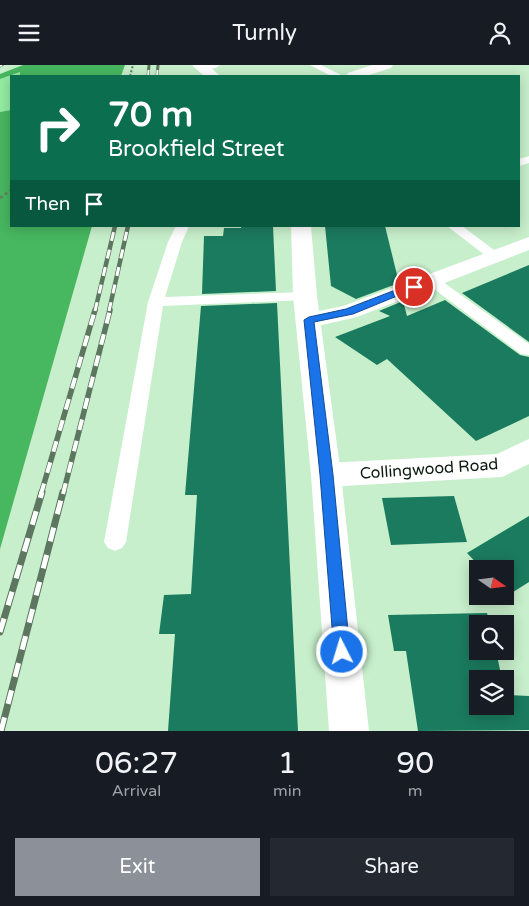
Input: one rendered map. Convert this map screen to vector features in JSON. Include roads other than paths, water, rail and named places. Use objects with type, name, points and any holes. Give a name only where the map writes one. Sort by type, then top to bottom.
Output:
[{"type":"street","points":[[357,75],[386,65]]},
{"type":"street","points":[[301,227],[307,308],[326,475],[349,731]]},
{"type":"street","points":[[307,308],[349,312],[529,243]]},
{"type":"street","name":"Collingwood Road","points":[[326,475],[502,465],[529,450]]},
{"type":"lane","points":[[314,65],[336,75]]},
{"type":"lane","points":[[115,542],[156,302],[175,242],[182,227]]},
{"type":"lane","points":[[454,227],[495,256]]},
{"type":"lane","points":[[430,280],[527,350],[529,349]]},
{"type":"lane","points":[[156,302],[307,308]]},
{"type":"railway","points":[[148,75],[149,65]]},
{"type":"railway","points":[[157,75],[158,65]]},
{"type":"railway","points":[[95,311],[115,227]]},
{"type":"railway","points":[[109,311],[128,227]]},
{"type":"railway","points":[[41,494],[95,310]]},
{"type":"railway","points":[[63,494],[110,310]]},
{"type":"railway","points":[[0,632],[42,492]]},
{"type":"railway","points":[[1,731],[63,492]]}]
